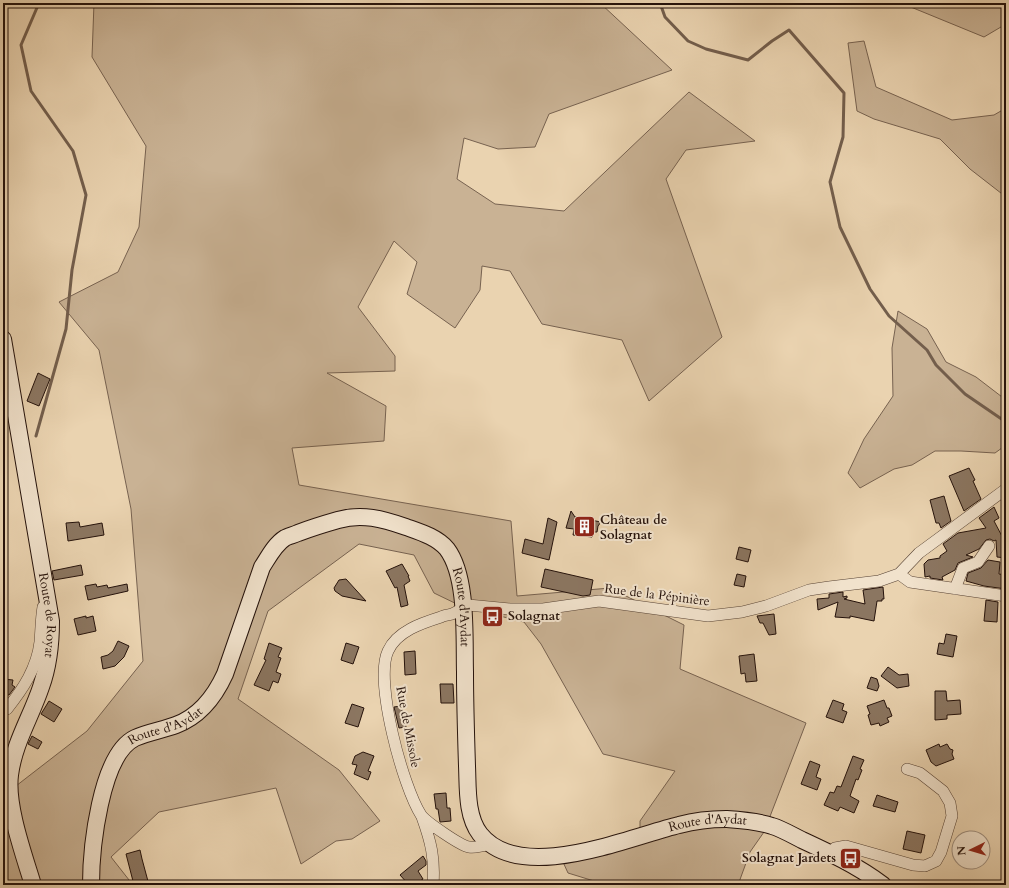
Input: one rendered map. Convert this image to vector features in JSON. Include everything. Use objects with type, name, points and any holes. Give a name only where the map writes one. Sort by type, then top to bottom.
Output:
[{"type":"main road","name":"Route de Royat","points":[[3,339],[49,605],[51,633],[49,659],[41,686],[13,756],[10,778],[11,800],[16,827],[33,885]]},
{"type":"main road","name":"Route d'Aydat","points":[[91,885],[94,835],[103,791],[110,769],[120,753],[126,745],[135,738],[178,725],[194,715],[210,701],[219,688],[225,674],[262,567],[284,538],[319,525],[350,516],[368,516],[387,520],[437,540],[447,549],[457,570],[463,606],[467,759],[471,812],[480,834],[498,850],[523,856],[539,857],[573,854],[702,820],[724,819],[751,821],[774,826],[830,853],[865,872],[883,885]]},
{"type":"street","name":"Rue de la Pépinière","points":[[463,606],[468,605],[510,609],[543,609],[600,602],[708,616],[742,612],[766,606],[809,590],[879,581],[899,574],[919,553],[1006,489]]},
{"type":"street","points":[[955,589],[963,568],[978,562],[989,546]]},
{"type":"street","points":[[899,574],[910,582],[1006,596]]},
{"type":"street","points":[[3,710],[7,709],[27,682],[36,660],[40,642],[43,607],[49,605]]},
{"type":"street","name":"Rue de Missole","points":[[463,606],[453,614],[442,616],[411,628],[388,650],[384,664],[385,695],[400,768],[408,790],[422,817],[464,846],[480,847],[490,844]]},
{"type":"street","points":[[830,853],[835,848],[846,846],[912,865],[925,866],[936,861],[941,852],[952,816],[950,803],[943,791],[920,773],[907,770]]},
{"type":"street","points":[[422,817],[429,837],[434,860],[433,885]]},
{"type":"shaded area","points":[[94,3],[600,3],[672,70],[549,114],[535,147],[498,149],[464,138],[457,179],[495,204],[564,211],[689,92],[755,141],[686,150],[666,179],[722,337],[649,401],[622,340],[542,324],[510,271],[482,266],[480,290],[455,328],[407,294],[417,262],[394,241],[358,307],[395,356],[395,371],[327,373],[386,406],[384,441],[292,448],[299,485],[511,521],[517,596],[610,588],[684,625],[680,669],[806,723],[764,832],[750,852],[738,885],[607,885],[568,873],[563,862],[640,842],[640,821],[675,771],[603,754],[541,644],[524,622],[463,607],[434,593],[414,555],[359,544],[268,611],[238,699],[339,770],[380,821],[352,839],[336,841],[301,864],[276,788],[159,812],[111,857],[133,885],[3,885],[3,796],[87,731],[143,661],[131,509],[99,350],[59,302],[118,272],[139,227],[146,146],[92,57]]},
{"type":"shaded area","points":[[901,3],[1006,3],[1006,24],[984,37]]},
{"type":"shaded area","points":[[864,41],[876,87],[952,120],[994,115],[1006,108],[1006,197],[970,169],[940,139],[874,119],[857,111],[848,43]]},
{"type":"shaded area","points":[[898,311],[927,329],[946,362],[976,377],[1006,400],[1006,445],[995,453],[935,451],[912,465],[894,469],[860,488],[848,473],[864,439],[893,396],[892,348]]},
{"type":"building","points":[[38,373],[50,379],[39,406],[27,401]]},
{"type":"building","points":[[969,468],[975,480],[973,481],[981,499],[964,511],[949,476]]},
{"type":"building","points":[[944,496],[951,521],[941,528],[939,523],[936,523],[930,500]]},
{"type":"building","points":[[994,507],[999,518],[994,521],[1004,540],[1006,540],[1006,558],[997,557],[996,540],[994,541],[990,539],[986,540],[979,549],[966,555],[973,557],[958,563],[955,570],[942,577],[943,580],[930,578],[930,576],[925,577],[924,564],[928,560],[940,558],[940,556],[947,551],[943,544],[958,533],[986,528],[979,518]]},
{"type":"building","name":"Château de Solagnat","points":[[571,511],[575,517],[601,522],[598,526],[597,532],[593,532],[592,537],[573,535],[574,529],[566,528]]},
{"type":"building","points":[[548,518],[557,522],[549,560],[522,553],[525,539],[543,544]]},
{"type":"building","points":[[79,522],[80,527],[102,523],[104,535],[68,541],[66,523]]},
{"type":"building","points":[[739,547],[751,550],[748,562],[736,559]]},
{"type":"building","points":[[988,560],[1000,562],[999,574],[1006,575],[1006,589],[984,586],[966,581],[968,573],[981,568]]},
{"type":"building","points":[[402,564],[409,576],[410,581],[404,585],[408,605],[401,607],[397,587],[395,588],[386,571]]},
{"type":"building","points":[[81,565],[83,575],[54,580],[52,571]]},
{"type":"building","points":[[545,569],[593,580],[590,595],[583,596],[541,587]]},
{"type":"building","points":[[737,574],[746,576],[744,587],[734,585]]},
{"type":"building","points":[[346,579],[366,601],[342,596],[335,591],[334,588],[339,580]]},
{"type":"building","points":[[96,584],[97,587],[107,585],[108,588],[127,584],[128,591],[88,600],[85,586]]},
{"type":"building","points":[[883,587],[884,599],[882,599],[882,601],[877,601],[874,621],[850,616],[850,618],[835,617],[838,602],[818,610],[817,599],[829,598],[829,594],[843,592],[843,597],[847,596],[847,598],[844,599],[865,604],[863,590]]},
{"type":"building","points":[[986,600],[998,602],[997,622],[984,621]]},
{"type":"building","points":[[774,614],[776,634],[769,635],[763,623],[760,623],[757,616]]},
{"type":"building","points":[[86,616],[86,618],[93,616],[96,631],[78,635],[74,619]]},
{"type":"building","points":[[946,634],[957,636],[953,657],[937,654],[939,643],[944,644]]},
{"type":"building","points":[[118,641],[129,646],[124,657],[115,666],[103,669],[101,657],[108,655],[113,651]]},
{"type":"building","points":[[269,643],[282,648],[278,657],[281,658],[276,672],[281,674],[278,683],[273,681],[269,691],[254,685],[266,660],[264,659]]},
{"type":"building","points":[[346,643],[359,647],[353,664],[341,660]]},
{"type":"building","points":[[415,651],[416,674],[405,675],[404,652]]},
{"type":"building","points":[[754,654],[757,681],[746,682],[745,673],[741,674],[739,656]]},
{"type":"building","points":[[888,667],[899,675],[908,674],[909,686],[897,688],[881,676]]},
{"type":"building","points":[[871,677],[877,679],[879,686],[877,691],[867,688]]},
{"type":"building","points":[[3,679],[13,680],[12,685],[15,687],[9,695],[3,694]]},
{"type":"building","points":[[440,684],[453,684],[454,703],[441,703]]},
{"type":"building","points":[[935,691],[946,691],[947,701],[960,700],[961,714],[947,715],[947,719],[935,720]]},
{"type":"building","points":[[833,700],[844,704],[842,710],[847,712],[843,723],[826,717]]},
{"type":"building","points":[[884,700],[892,716],[887,718],[889,722],[880,726],[879,723],[871,725],[868,715],[870,714],[867,706]]},
{"type":"building","points":[[49,701],[62,709],[54,722],[41,714]]},
{"type":"building","points":[[352,704],[364,708],[358,727],[345,723]]},
{"type":"building","points":[[401,706],[406,727],[399,728],[394,707]]},
{"type":"building","points":[[32,736],[42,742],[38,749],[28,744]]},
{"type":"building","points":[[939,744],[940,747],[947,744],[950,749],[953,750],[952,754],[954,759],[936,766],[931,762],[926,750]]},
{"type":"building","points":[[363,752],[374,756],[368,771],[371,772],[368,780],[354,774],[357,765],[352,764],[355,756]]},
{"type":"building","points":[[853,756],[864,760],[860,769],[862,770],[858,780],[856,779],[850,796],[859,801],[854,813],[840,807],[838,811],[824,805],[830,792],[834,793],[837,786],[841,787]]},
{"type":"building","points":[[810,761],[820,765],[816,777],[821,779],[817,790],[801,784]]},
{"type":"building","points":[[446,793],[447,808],[450,808],[451,821],[440,822],[434,794]]},
{"type":"building","points":[[877,795],[898,802],[895,812],[873,806]]},
{"type":"building","points":[[907,831],[925,835],[921,853],[903,849]]},
{"type":"building","points":[[140,850],[149,885],[134,885],[126,854]]},
{"type":"building","points":[[423,856],[426,861],[426,865],[418,871],[423,879],[414,885],[409,885],[400,875]]},
{"type":"waterway","points":[[36,436],[66,329],[72,270],[86,195],[73,151],[31,91],[21,45],[39,3]]},
{"type":"waterway","points":[[660,3],[665,17],[688,41],[706,49],[748,60],[789,30],[844,93],[843,137],[830,182],[840,227],[870,289],[889,316],[927,350],[936,365],[965,394],[1003,420],[1006,425]]},
{"type":"waterway","points":[[3,853],[5,871],[3,881]]},
{"type":"place","name":"Château de Solagnat","points":[[584,527]]},
{"type":"place","name":"Solagnat","points":[[492,616]]},
{"type":"place","name":"Solagnat Jardets","points":[[851,858]]}]
